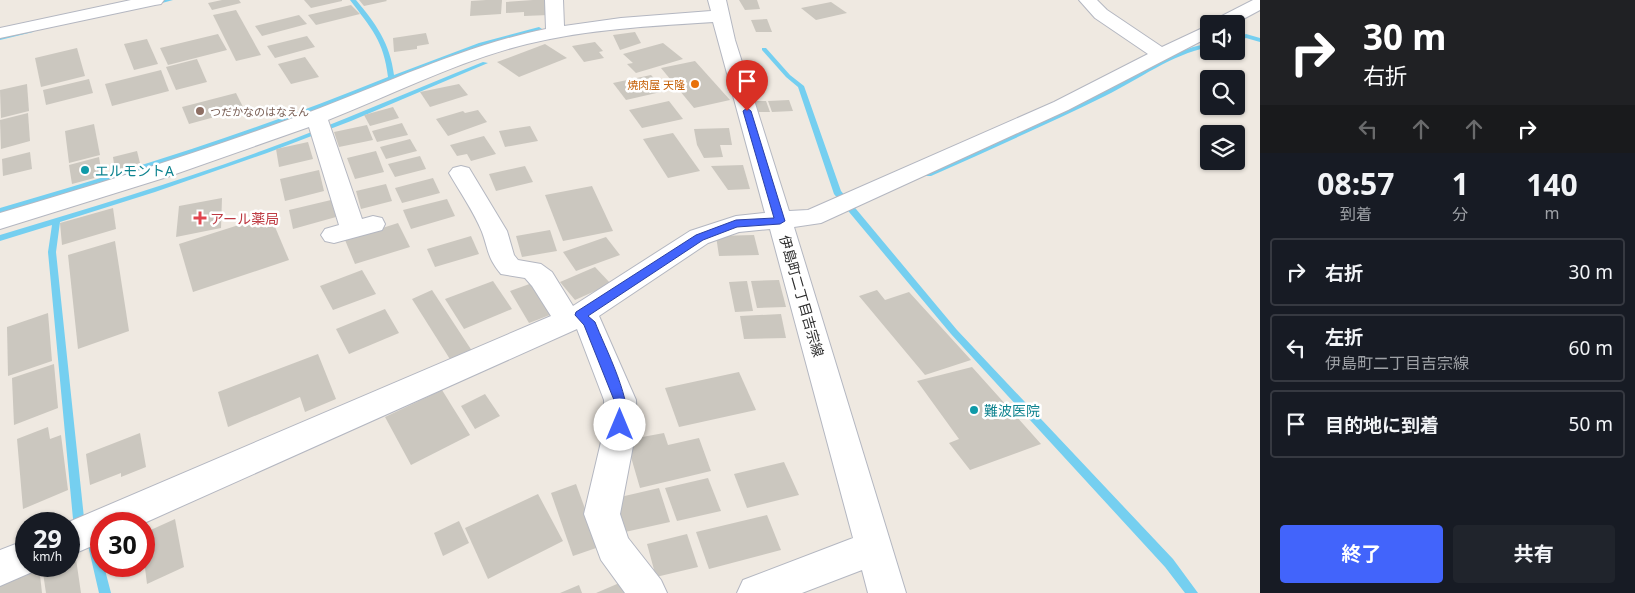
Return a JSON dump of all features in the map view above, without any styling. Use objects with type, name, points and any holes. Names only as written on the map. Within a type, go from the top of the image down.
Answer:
[{"type":"street","points":[[0,33],[155,0]]},
{"type":"street","points":[[554,0],[555,33]]},
{"type":"street","points":[[1088,0],[1101,14],[1162,55]]},
{"type":"street","points":[[1236,15],[1260,2]]},
{"type":"street","points":[[0,221],[208,156],[318,126],[468,56],[523,39],[555,33],[645,22],[718,8]]},
{"type":"street","name":"伊島町二丁目吉宗線","points":[[718,8],[887,593]]},
{"type":"street","points":[[131,512],[581,319],[700,237],[736,224],[812,217],[1061,106],[1200,35]]},
{"type":"street","points":[[318,126],[353,229]]},
{"type":"street","points":[[462,172],[494,231],[502,258],[510,268],[532,270],[581,319],[620,400],[620,425],[602,514],[614,548],[648,593]]},
{"type":"street","points":[[756,593],[859,553],[875,551]]},
{"type":"street","points":[[0,568],[15,562]]},
{"type":"building","points":[[222,0],[239,0],[241,3],[212,10],[208,3]]},
{"type":"building","points":[[304,0],[342,0],[342,1],[311,8]]},
{"type":"building","points":[[359,0],[386,0],[387,1],[364,6]]},
{"type":"building","points":[[502,0],[501,14],[470,16],[471,1]]},
{"type":"building","points":[[548,0],[549,15],[524,16],[524,12],[506,13],[506,2]]},
{"type":"building","points":[[739,0],[757,0],[760,9],[745,10]]},
{"type":"building","points":[[831,2],[847,13],[816,20],[801,8]]},
{"type":"building","points":[[351,5],[360,14],[316,25],[308,15]]},
{"type":"building","points":[[236,10],[261,55],[236,61],[213,15]]},
{"type":"building","points":[[299,15],[307,24],[262,36],[255,26]]},
{"type":"building","points":[[767,19],[772,32],[756,32],[751,20]]},
{"type":"building","points":[[635,32],[641,43],[620,50],[613,35]]},
{"type":"building","points":[[426,33],[429,44],[417,46],[417,49],[394,52],[393,38]]},
{"type":"building","points":[[218,34],[227,50],[168,65],[160,48]]},
{"type":"building","points":[[307,36],[315,47],[275,58],[267,46]]},
{"type":"building","points":[[147,39],[158,64],[134,70],[124,44]]},
{"type":"building","points":[[595,42],[603,51],[599,52],[604,58],[584,62],[572,46]]},
{"type":"building","points":[[663,43],[683,59],[636,73],[627,64],[633,63],[623,54]]},
{"type":"building","points":[[545,44],[567,58],[519,77],[497,62]]},
{"type":"building","points":[[77,48],[85,76],[41,87],[35,58]]},
{"type":"building","points":[[305,57],[319,77],[291,84],[278,64]]},
{"type":"building","points":[[197,59],[207,82],[176,90],[166,67]]},
{"type":"building","points":[[695,61],[730,100],[694,108],[661,68]]},
{"type":"building","points":[[161,70],[169,91],[112,106],[105,84]]},
{"type":"building","points":[[651,75],[665,91],[626,100],[613,83]]},
{"type":"building","points":[[89,79],[93,93],[46,105],[43,90]]},
{"type":"building","points":[[27,84],[29,111],[1,118],[0,90]]},
{"type":"building","points":[[459,84],[468,95],[430,107],[420,92]]},
{"type":"building","points":[[236,93],[244,109],[189,124],[182,107]]},
{"type":"building","points":[[789,100],[793,111],[772,112],[768,101]]},
{"type":"building","points":[[669,101],[683,119],[642,128],[629,110]]},
{"type":"building","points":[[753,101],[766,101],[770,112],[756,112]]},
{"type":"building","points":[[393,107],[399,118],[370,126],[364,115]]},
{"type":"building","points":[[478,110],[487,122],[448,136],[436,119],[463,111],[465,113]]},
{"type":"building","points":[[28,113],[30,141],[1,149],[0,120]]},
{"type":"building","points":[[402,123],[408,135],[377,142],[372,131]]},
{"type":"building","points":[[94,124],[100,155],[69,163],[65,131]]},
{"type":"building","points":[[367,125],[373,140],[339,147],[334,132]]},
{"type":"building","points":[[530,126],[538,141],[505,147],[499,131]]},
{"type":"building","points":[[729,128],[732,145],[720,145],[723,157],[704,158],[697,145],[694,129]]},
{"type":"building","points":[[673,133],[700,171],[668,178],[643,139]]},
{"type":"building","points":[[484,136],[496,154],[471,161],[467,154],[457,156],[450,145]]},
{"type":"building","points":[[410,139],[417,151],[386,159],[380,147]]},
{"type":"building","points":[[308,142],[313,159],[279,167],[276,149]]},
{"type":"building","points":[[137,151],[140,163],[115,170],[113,157]]},
{"type":"building","points":[[376,151],[384,172],[355,179],[347,158]]},
{"type":"building","points":[[30,152],[32,169],[3,176],[2,159]]},
{"type":"building","points":[[420,156],[426,169],[395,177],[388,164]]},
{"type":"building","name":"エルモントA","points":[[99,157],[102,176],[72,184],[69,165]]},
{"type":"building","points":[[743,165],[750,189],[728,190],[711,166]]},
{"type":"building","points":[[525,166],[533,182],[496,191],[489,174]]},
{"type":"building","points":[[319,170],[324,191],[285,201],[280,179]]},
{"type":"building","points":[[433,178],[440,193],[402,203],[395,188]]},
{"type":"building","points":[[386,184],[392,201],[361,209],[356,191]]},
{"type":"building","points":[[592,186],[613,231],[563,241],[545,195]]},
{"type":"building","points":[[222,198],[221,228],[176,237],[179,206]]},
{"type":"building","points":[[447,199],[455,216],[411,229],[403,210]]},
{"type":"building","points":[[331,200],[336,217],[293,229],[289,210]]},
{"type":"building","points":[[113,208],[116,229],[62,245],[60,223]]},
{"type":"building","points":[[270,215],[289,260],[193,292],[179,244]]},
{"type":"building","points":[[398,223],[410,247],[355,264],[345,240]]},
{"type":"building","points":[[550,230],[557,251],[522,257],[516,236]]},
{"type":"building","points":[[754,235],[759,255],[719,256],[716,236]]},
{"type":"building","points":[[471,236],[479,254],[435,267],[427,249]]},
{"type":"building","points":[[606,237],[620,255],[576,271],[563,252]]},
{"type":"building","points":[[115,241],[129,331],[78,349],[68,255]]},
{"type":"building","points":[[595,267],[611,284],[575,300],[560,282]]},
{"type":"building","points":[[362,270],[376,294],[333,310],[320,286]]},
{"type":"building","points":[[779,280],[786,307],[757,308],[751,281]]},
{"type":"building","points":[[493,281],[512,309],[464,329],[445,299]]},
{"type":"building","points":[[747,281],[753,311],[735,312],[729,282]]},
{"type":"building","points":[[535,282],[555,313],[529,323],[510,291]]},
{"type":"building","points":[[432,290],[474,354],[453,364],[412,299]]},
{"type":"building","points":[[877,290],[885,300],[909,292],[971,360],[925,375],[859,296]]},
{"type":"building","points":[[385,309],[399,333],[349,354],[336,329]]},
{"type":"building","points":[[48,313],[52,361],[8,376],[7,327]]},
{"type":"building","points":[[781,314],[786,338],[744,339],[740,316]]},
{"type":"building","points":[[318,354],[336,399],[305,412],[300,397],[228,427],[218,392]]},
{"type":"building","points":[[54,364],[58,408],[14,425],[12,378]]},
{"type":"building","name":"難波医院","points":[[972,367],[1041,444],[970,470],[949,443],[959,439],[917,381]]},
{"type":"building","points":[[739,372],[756,410],[679,427],[665,388]]},
{"type":"building","points":[[442,390],[470,435],[411,465],[385,417]]},
{"type":"building","points":[[485,394],[500,416],[475,429],[461,406]]},
{"type":"building","points":[[48,427],[50,439],[61,435],[68,490],[23,509],[17,439]]},
{"type":"building","points":[[140,433],[146,467],[121,477],[121,473],[90,485],[86,454]]},
{"type":"building","points":[[664,433],[668,445],[699,438],[711,471],[640,488],[626,440]]},
{"type":"building","points":[[784,462],[799,495],[747,508],[734,474]]},
{"type":"building","points":[[708,478],[721,511],[677,521],[665,488]]},
{"type":"building","points":[[576,484],[599,547],[573,556],[551,493]]},
{"type":"building","points":[[659,488],[670,522],[625,532],[616,498]]},
{"type":"building","points":[[538,494],[563,541],[488,579],[465,528]]},
{"type":"building","points":[[767,515],[781,550],[709,569],[696,532]]},
{"type":"building","points":[[175,519],[184,567],[147,584],[146,577],[155,577],[155,528]]},
{"type":"building","points":[[459,521],[469,543],[443,556],[434,533]]},
{"type":"building","points":[[687,534],[698,567],[656,577],[647,544]]},
{"type":"building","points":[[15,577],[40,577],[42,593],[0,593],[0,584]]},
{"type":"building","points":[[44,577],[79,577],[81,593],[46,593]]},
{"type":"building","points":[[624,581],[629,593],[596,593]]},
{"type":"building","points":[[579,585],[582,593],[560,593]]},
{"type":"waterway","points":[[151,4],[170,0]]},
{"type":"waterway","points":[[353,0],[380,36],[390,66],[391,78]]},
{"type":"waterway","points":[[391,78],[481,44],[539,29]]},
{"type":"waterway","points":[[1,38],[31,31]]},
{"type":"waterway","points":[[1245,36],[1260,40]]},
{"type":"waterway","points":[[928,174],[1084,104],[1156,64],[1182,52],[1200,47]]},
{"type":"waterway","points":[[764,49],[788,76],[801,86],[837,192],[954,332],[1169,563],[1192,593]]},
{"type":"waterway","points":[[56,221],[152,191],[265,152],[485,63]]},
{"type":"waterway","points":[[0,211],[236,137],[314,109],[391,78]]},
{"type":"waterway","points":[[0,238],[56,221]]},
{"type":"waterway","points":[[56,221],[52,252],[79,519],[92,539],[105,593]]},
{"type":"place","name":"焼肉屋 天隆","points":[[695,84]]},
{"type":"place","name":"つだかなのはなえん","points":[[200,111]]},
{"type":"place","name":"エルモントA","points":[[85,170]]},
{"type":"place","name":"アール薬局","points":[[200,218]]},
{"type":"place","name":"難波医院","points":[[974,410]]},
{"type":"route","points":[[620,425],[620,400],[589,322],[580,315],[700,237],[736,224],[780,221],[747,111]]}]
